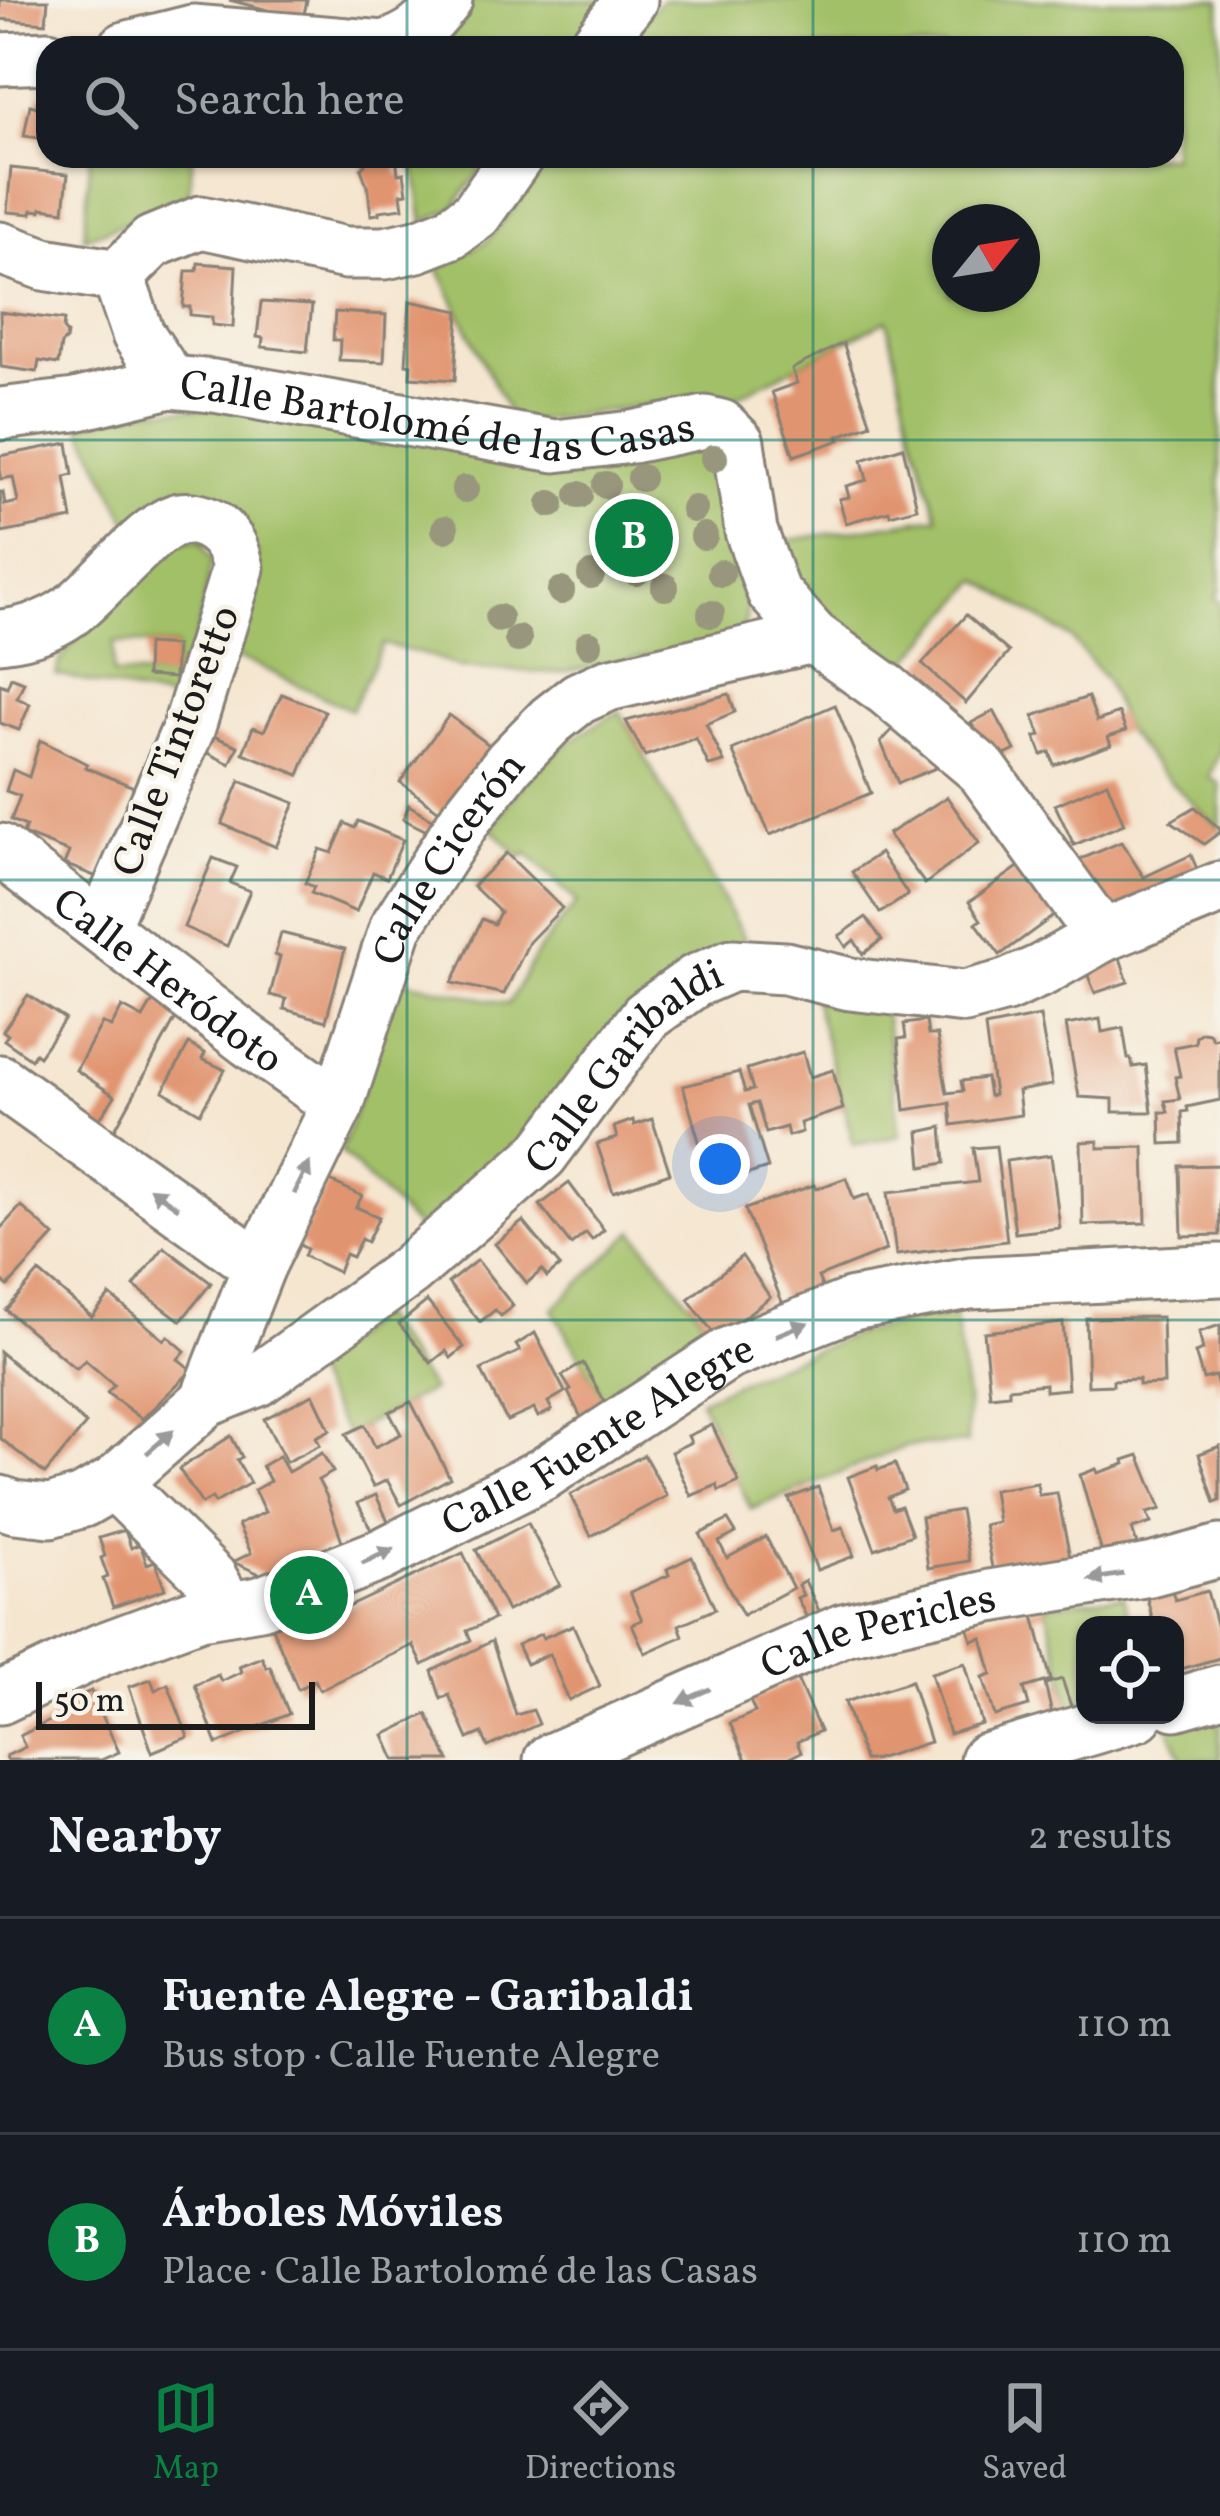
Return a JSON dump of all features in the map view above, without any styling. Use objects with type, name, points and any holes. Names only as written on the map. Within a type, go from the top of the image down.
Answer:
[{"type":"street","points":[[141,0],[193,31]]},
{"type":"street","points":[[413,36],[446,0]]},
{"type":"street","points":[[603,36],[631,0]]},
{"type":"street","points":[[173,36],[193,31],[253,36]]},
{"type":"street","points":[[0,59],[36,58]]},
{"type":"street","points":[[118,276],[152,242],[201,222],[346,253],[385,253],[417,246],[450,233],[476,214],[509,168]]},
{"type":"street","points":[[0,248],[44,264],[118,276]]},
{"type":"street","points":[[118,276],[138,334],[170,382]]},
{"type":"street","name":"Calle Bartolomé de las Casas","points":[[0,414],[75,405],[170,382],[555,446],[705,422],[721,426],[738,443],[751,531],[772,592],[814,637],[887,690],[982,770],[1102,936]]},
{"type":"street","name":"Calle Tintoretto","points":[[0,636],[28,633],[76,608],[153,534],[178,519],[204,520],[233,546],[238,568],[189,727],[103,926]]},
{"type":"street","name":"Calle Cicerón","points":[[206,1401],[259,1266],[338,1104],[396,927],[465,819],[510,762],[579,698],[608,685],[814,637]]},
{"type":"street","name":"Calle Heródoto","points":[[0,850],[338,1104]]},
{"type":"street","name":"Calle Garibaldi","points":[[0,1502],[50,1511],[83,1502],[114,1483],[206,1401],[258,1380],[426,1256],[542,1156],[646,1016],[695,980],[732,965],[785,968],[850,984],[965,997],[1006,986],[1102,936],[1220,888]]},
{"type":"street","points":[[0,1082],[259,1266]]},
{"type":"street","name":"Calle Fuente Alegre","points":[[0,1698],[100,1650],[200,1612],[260,1603],[381,1555],[544,1474],[727,1354],[853,1304],[970,1283],[1220,1270]]},
{"type":"street","points":[[114,1483],[211,1578],[228,1608]]},
{"type":"street","name":"Calle Pericles","points":[[550,1760],[843,1630],[990,1596],[1150,1570],[1220,1551]]},
{"type":"street","points":[[1184,1701],[1220,1691]]},
{"type":"street","points":[[986,1760],[1108,1724]]},
{"type":"green space","points":[[474,0],[607,0],[581,36],[448,36]]},
{"type":"green space","points":[[662,0],[1220,0],[1220,590],[1215,598],[1220,601],[1220,751],[1209,777],[1220,784],[1220,829],[1159,771],[1126,731],[1105,679],[1071,638],[979,580],[896,675],[808,598],[789,573],[777,542],[938,517],[910,424],[887,320],[727,402],[690,399],[533,421],[509,415],[438,268],[487,241],[540,168],[1184,168],[1184,36],[629,36]]},
{"type":"green space","points":[[89,168],[192,168],[188,200],[84,238]]},
{"type":"green space","points":[[415,168],[482,168],[452,209],[423,222]]},
{"type":"green space","points":[[150,409],[259,410],[701,447],[721,460],[731,555],[747,606],[742,633],[723,642],[559,673],[459,668],[383,644],[351,710],[231,657],[257,553],[131,529],[80,424]]},
{"type":"green space","points":[[201,541],[212,561],[179,702],[56,675],[60,661],[107,600],[173,542]],"holes":[[[114,642],[176,646],[174,677],[113,674]]]},
{"type":"green space","points":[[620,711],[749,947],[419,1230],[341,1152],[398,979],[508,1004],[538,951],[577,902],[527,853],[521,858],[492,829],[518,790],[547,760]]},
{"type":"green space","points":[[814,999],[885,1012],[900,1136],[854,1145]]},
{"type":"green space","points":[[634,1231],[717,1338],[606,1404],[553,1309]]},
{"type":"green space","points":[[378,1315],[432,1390],[346,1434],[310,1370]]},
{"type":"green space","points":[[955,1317],[967,1400],[967,1443],[907,1446],[751,1509],[700,1400],[856,1334],[915,1320]]},
{"type":"green space","points":[[1123,1596],[1129,1616],[1076,1616],[1073,1712],[1045,1605]]},
{"type":"green space","points":[[1220,1708],[1220,1760],[1183,1760],[1167,1725],[1184,1724],[1184,1720]]},
{"type":"building","points":[[0,0],[48,0],[46,23],[0,19]]},
{"type":"building","points":[[229,0],[307,0],[303,19]]},
{"type":"building","points":[[30,105],[36,107],[36,138],[24,136]]},
{"type":"building","points":[[11,168],[68,174],[64,211],[7,212]]},
{"type":"building","points":[[397,168],[398,174],[404,173],[403,208],[371,215],[361,169]]},
{"type":"building","points":[[198,263],[236,266],[233,327],[212,325],[212,317],[190,315],[190,307],[183,307],[186,271],[197,271]]},
{"type":"building","points":[[410,301],[459,311],[455,380],[410,377],[411,365],[406,364]]},
{"type":"building","points":[[261,302],[312,305],[307,352],[262,347],[263,338],[257,337]]},
{"type":"building","points":[[0,312],[64,320],[67,334],[58,364],[39,361],[37,372],[1,367]]},
{"type":"building","points":[[335,312],[386,315],[384,362],[339,360],[340,340],[333,340]]},
{"type":"building","points":[[843,343],[871,424],[794,456],[772,392],[797,383],[792,369]]},
{"type":"building","points":[[68,443],[73,475],[65,477],[72,519],[2,533],[0,492],[5,505],[18,502],[13,477],[0,479],[0,456]]},
{"type":"building","points":[[903,447],[917,508],[846,523],[839,499],[849,497],[846,486],[867,480],[862,460]]},
{"type":"building","points":[[966,615],[1009,652],[966,703],[922,664]]},
{"type":"building","points":[[147,644],[176,646],[174,678],[146,676]]},
{"type":"building","points":[[11,677],[24,682],[17,698],[30,704],[19,730],[0,723],[0,684],[7,687]]},
{"type":"building","points":[[282,694],[325,711],[299,775],[243,753],[253,727],[264,731]]},
{"type":"building","points":[[729,694],[735,712],[706,724],[724,762],[709,766],[696,738],[645,756],[626,721]]},
{"type":"building","points":[[1088,697],[1097,721],[1119,713],[1126,731],[1108,737],[1111,745],[1054,765],[1050,752],[1042,755],[1033,716]]},
{"type":"building","points":[[835,705],[871,793],[770,835],[732,750]]},
{"type":"building","points":[[994,711],[1015,750],[993,761],[971,723]]},
{"type":"building","points":[[449,715],[492,747],[443,814],[400,782]]},
{"type":"building","points":[[894,728],[941,766],[898,783],[881,742]]},
{"type":"building","points":[[206,733],[238,746],[230,764],[202,750]]},
{"type":"building","points":[[40,740],[87,764],[85,767],[134,787],[97,877],[64,864],[69,852],[23,834],[26,826],[11,820],[20,796],[6,791],[13,770],[29,777]]},
{"type":"building","points":[[240,781],[295,803],[276,847],[222,824]]},
{"type":"building","points":[[1107,782],[1124,824],[1074,845],[1055,805]]},
{"type":"building","points":[[947,797],[979,843],[925,884],[888,834]]},
{"type":"building","points":[[409,805],[444,827],[439,837],[403,819]]},
{"type":"building","points":[[1195,807],[1220,829],[1204,844],[1171,821]]},
{"type":"building","points":[[358,821],[403,840],[387,878],[373,872],[356,912],[311,893],[314,887],[305,883],[320,849],[332,853],[345,823],[355,828]]},
{"type":"building","points":[[1121,842],[1144,877],[1191,855],[1200,876],[1109,915],[1072,863]]},
{"type":"building","points":[[506,853],[562,908],[529,942],[504,994],[452,983],[482,919],[494,924],[500,912],[473,886]]},
{"type":"building","points":[[880,853],[908,895],[880,913],[852,872]]},
{"type":"building","points":[[213,858],[237,867],[230,883],[250,891],[227,946],[184,927]]},
{"type":"building","points":[[1024,863],[1059,912],[1000,955],[976,923],[981,920],[969,902]]},
{"type":"building","points":[[866,917],[882,940],[863,954],[854,940],[846,947],[839,936]]},
{"type":"building","points":[[281,933],[345,949],[326,1021],[284,1009],[286,999],[270,995]]},
{"type":"building","points":[[1118,952],[1128,982],[1095,993],[1086,971]]},
{"type":"building","points":[[28,995],[65,1019],[39,1056],[35,1053],[31,1059],[4,1040],[8,1035],[3,1031]]},
{"type":"building","points":[[156,996],[178,1014],[109,1140],[93,1129],[115,1096],[76,1070],[102,1023],[111,1027],[122,1007],[143,1018]]},
{"type":"building","points":[[1040,1016],[1052,1085],[1018,1091],[1021,1115],[952,1125],[950,1103],[905,1110],[898,1039],[906,1038],[904,1024],[926,1021],[928,1035],[937,1035],[947,1093],[963,1091],[961,1081],[986,1078],[989,1096],[994,1095],[985,1027]]},
{"type":"building","points":[[1100,1019],[1102,1032],[1123,1028],[1133,1067],[1146,1065],[1152,1112],[1113,1112],[1113,1099],[1079,1097],[1066,1025]]},
{"type":"building","points":[[1202,1032],[1213,1039],[1220,1037],[1220,1100],[1187,1107],[1182,1112],[1183,1143],[1161,1144],[1160,1112],[1168,1112],[1165,1101],[1180,1099],[1174,1047],[1195,1043]]},
{"type":"building","points":[[189,1044],[205,1053],[202,1059],[225,1070],[200,1113],[163,1091]]},
{"type":"building","points":[[803,1052],[810,1077],[833,1070],[843,1109],[800,1123],[802,1132],[788,1136],[786,1127],[766,1133],[757,1103],[749,1105],[768,1168],[742,1176],[731,1139],[701,1148],[683,1086],[739,1072],[745,1092],[753,1090],[747,1069]]},
{"type":"building","points":[[652,1119],[670,1173],[613,1192],[597,1144],[617,1138],[614,1127]]},
{"type":"building","points":[[942,1127],[945,1163],[922,1167],[919,1132]]},
{"type":"building","points":[[1098,1141],[1098,1148],[1144,1147],[1146,1223],[1083,1225],[1081,1142]]},
{"type":"building","points":[[996,1146],[1007,1241],[896,1255],[888,1192],[978,1182],[973,1148]]},
{"type":"building","points":[[1051,1155],[1060,1228],[1015,1233],[1006,1161]]},
{"type":"building","points":[[1220,1165],[1220,1235],[1182,1236],[1180,1166]]},
{"type":"building","points":[[846,1178],[854,1199],[869,1194],[886,1250],[818,1277],[826,1296],[786,1312],[745,1209]]},
{"type":"building","points":[[328,1180],[362,1196],[356,1207],[379,1217],[367,1242],[361,1239],[352,1257],[345,1254],[338,1272],[304,1256],[307,1249],[298,1244]]},
{"type":"building","points":[[569,1183],[604,1230],[592,1240],[586,1233],[571,1245],[540,1205]]},
{"type":"building","points":[[21,1206],[54,1236],[8,1286],[0,1279],[0,1229]]},
{"type":"building","points":[[523,1221],[560,1266],[547,1277],[542,1270],[527,1283],[495,1244]]},
{"type":"building","points":[[164,1247],[211,1283],[181,1321],[134,1286]]},
{"type":"building","points":[[742,1256],[770,1297],[717,1338],[688,1299]]},
{"type":"building","points":[[477,1260],[513,1306],[501,1316],[495,1310],[480,1322],[448,1283]]},
{"type":"building","points":[[39,1272],[92,1317],[110,1295],[164,1340],[168,1336],[185,1351],[178,1359],[192,1370],[142,1419],[107,1393],[114,1385],[85,1360],[76,1369],[6,1310]]},
{"type":"building","points":[[427,1301],[464,1347],[451,1358],[446,1351],[431,1363],[399,1324]]},
{"type":"building","points":[[1162,1317],[1164,1384],[1139,1385],[1139,1379],[1088,1386],[1086,1318]]},
{"type":"building","points":[[1063,1323],[1068,1389],[1045,1391],[1045,1384],[1009,1388],[1009,1394],[990,1396],[984,1332]]},
{"type":"building","points":[[1220,1325],[1219,1391],[1215,1376],[1203,1379],[1195,1353],[1203,1350],[1199,1332]]},
{"type":"building","points":[[535,1333],[565,1392],[548,1402],[552,1410],[538,1417],[534,1409],[507,1421],[481,1370],[520,1351],[516,1345]]},
{"type":"building","points":[[0,1352],[86,1424],[45,1474],[0,1438]]},
{"type":"building","points":[[583,1363],[606,1404],[582,1419],[562,1376]]},
{"type":"building","points":[[313,1394],[330,1430],[316,1437],[320,1445],[286,1462],[264,1419]]},
{"type":"building","points":[[411,1402],[450,1478],[401,1505],[387,1480],[373,1487],[346,1434],[365,1425],[375,1447],[401,1434],[389,1412]]},
{"type":"building","points":[[712,1425],[739,1482],[691,1496],[671,1452],[691,1442],[688,1436]]},
{"type":"building","points":[[231,1436],[250,1483],[215,1503],[212,1498],[202,1504],[179,1469]]},
{"type":"building","points":[[1220,1446],[1220,1501],[1215,1503],[1199,1454]]},
{"type":"building","points":[[322,1453],[333,1472],[318,1480],[342,1541],[267,1577],[233,1562],[251,1553],[238,1525],[265,1512],[254,1490],[270,1481],[262,1466],[279,1456],[288,1472]]},
{"type":"building","points":[[644,1455],[667,1496],[591,1536],[570,1495]]},
{"type":"building","points":[[1139,1455],[1161,1509],[1147,1513],[1151,1523],[1132,1529],[1139,1551],[1103,1557],[1080,1475],[1125,1464],[1124,1460]]},
{"type":"building","points":[[895,1464],[905,1490],[888,1497],[893,1509],[901,1506],[912,1535],[875,1549],[848,1477]]},
{"type":"building","points":[[1037,1483],[1039,1495],[1057,1493],[1071,1562],[993,1573],[984,1525],[998,1522],[993,1490]]},
{"type":"building","points":[[818,1487],[834,1530],[843,1527],[854,1556],[817,1570],[789,1498]]},
{"type":"building","points":[[376,1495],[388,1521],[371,1530],[358,1503]]},
{"type":"building","points":[[960,1510],[969,1561],[928,1568],[921,1517]]},
{"type":"building","points":[[728,1520],[736,1533],[719,1542],[727,1558],[766,1537],[793,1588],[743,1615],[700,1534]]},
{"type":"building","points":[[528,1523],[560,1585],[507,1611],[476,1550]]},
{"type":"building","points":[[125,1530],[131,1548],[140,1544],[147,1564],[155,1561],[165,1589],[113,1607],[103,1579],[108,1577],[99,1538]]},
{"type":"building","points":[[463,1553],[494,1619],[467,1631],[471,1640],[423,1665],[413,1645],[320,1690],[315,1680],[298,1689],[268,1618],[288,1612],[298,1631],[317,1622],[320,1627],[340,1618],[338,1612]]},
{"type":"building","points":[[692,1557],[715,1609],[679,1625],[683,1636],[645,1653],[632,1624],[642,1620],[630,1592],[669,1575],[667,1569]]},
{"type":"building","points":[[805,1581],[821,1615],[809,1622],[797,1598],[803,1595],[798,1585]]},
{"type":"building","points":[[1172,1591],[1175,1600],[1207,1591],[1220,1639],[1220,1658],[1184,1668],[1184,1616],[1152,1616],[1147,1598]]},
{"type":"building","points":[[1045,1605],[1047,1613],[1034,1616],[1051,1680],[1024,1688],[1029,1706],[995,1716],[983,1677],[992,1674],[982,1638],[972,1641],[966,1620]]},
{"type":"building","points":[[573,1625],[600,1686],[569,1700],[549,1654],[526,1664],[517,1645]]},
{"type":"building","points":[[492,1641],[516,1715],[533,1710],[539,1724],[488,1747],[482,1733],[468,1739],[449,1695],[441,1699],[432,1671]]},
{"type":"building","points":[[262,1657],[289,1714],[217,1744],[195,1685],[218,1675],[221,1681],[241,1672],[239,1666]]},
{"type":"building","points":[[965,1663],[982,1724],[949,1734],[931,1673]]},
{"type":"building","points":[[151,1679],[155,1690],[168,1684],[188,1737],[152,1752],[129,1687]]},
{"type":"building","points":[[797,1679],[820,1731],[797,1742],[801,1752],[785,1760],[746,1760],[730,1723],[755,1712],[750,1701]]},
{"type":"building","points":[[1062,1679],[1073,1712],[1053,1718],[1045,1684]]},
{"type":"building","points":[[911,1681],[930,1742],[864,1760],[845,1702]]},
{"type":"building","points":[[91,1691],[119,1752],[101,1760],[7,1760],[6,1756],[25,1747],[20,1736],[73,1709],[68,1701]]},
{"type":"building","points":[[427,1714],[449,1760],[395,1760],[384,1735]]},
{"type":"place","name":"Árboles Móviles","points":[[634,538]]},
{"type":"place","name":"Fuente Alegre - Garibaldi","points":[[309,1595]]}]
